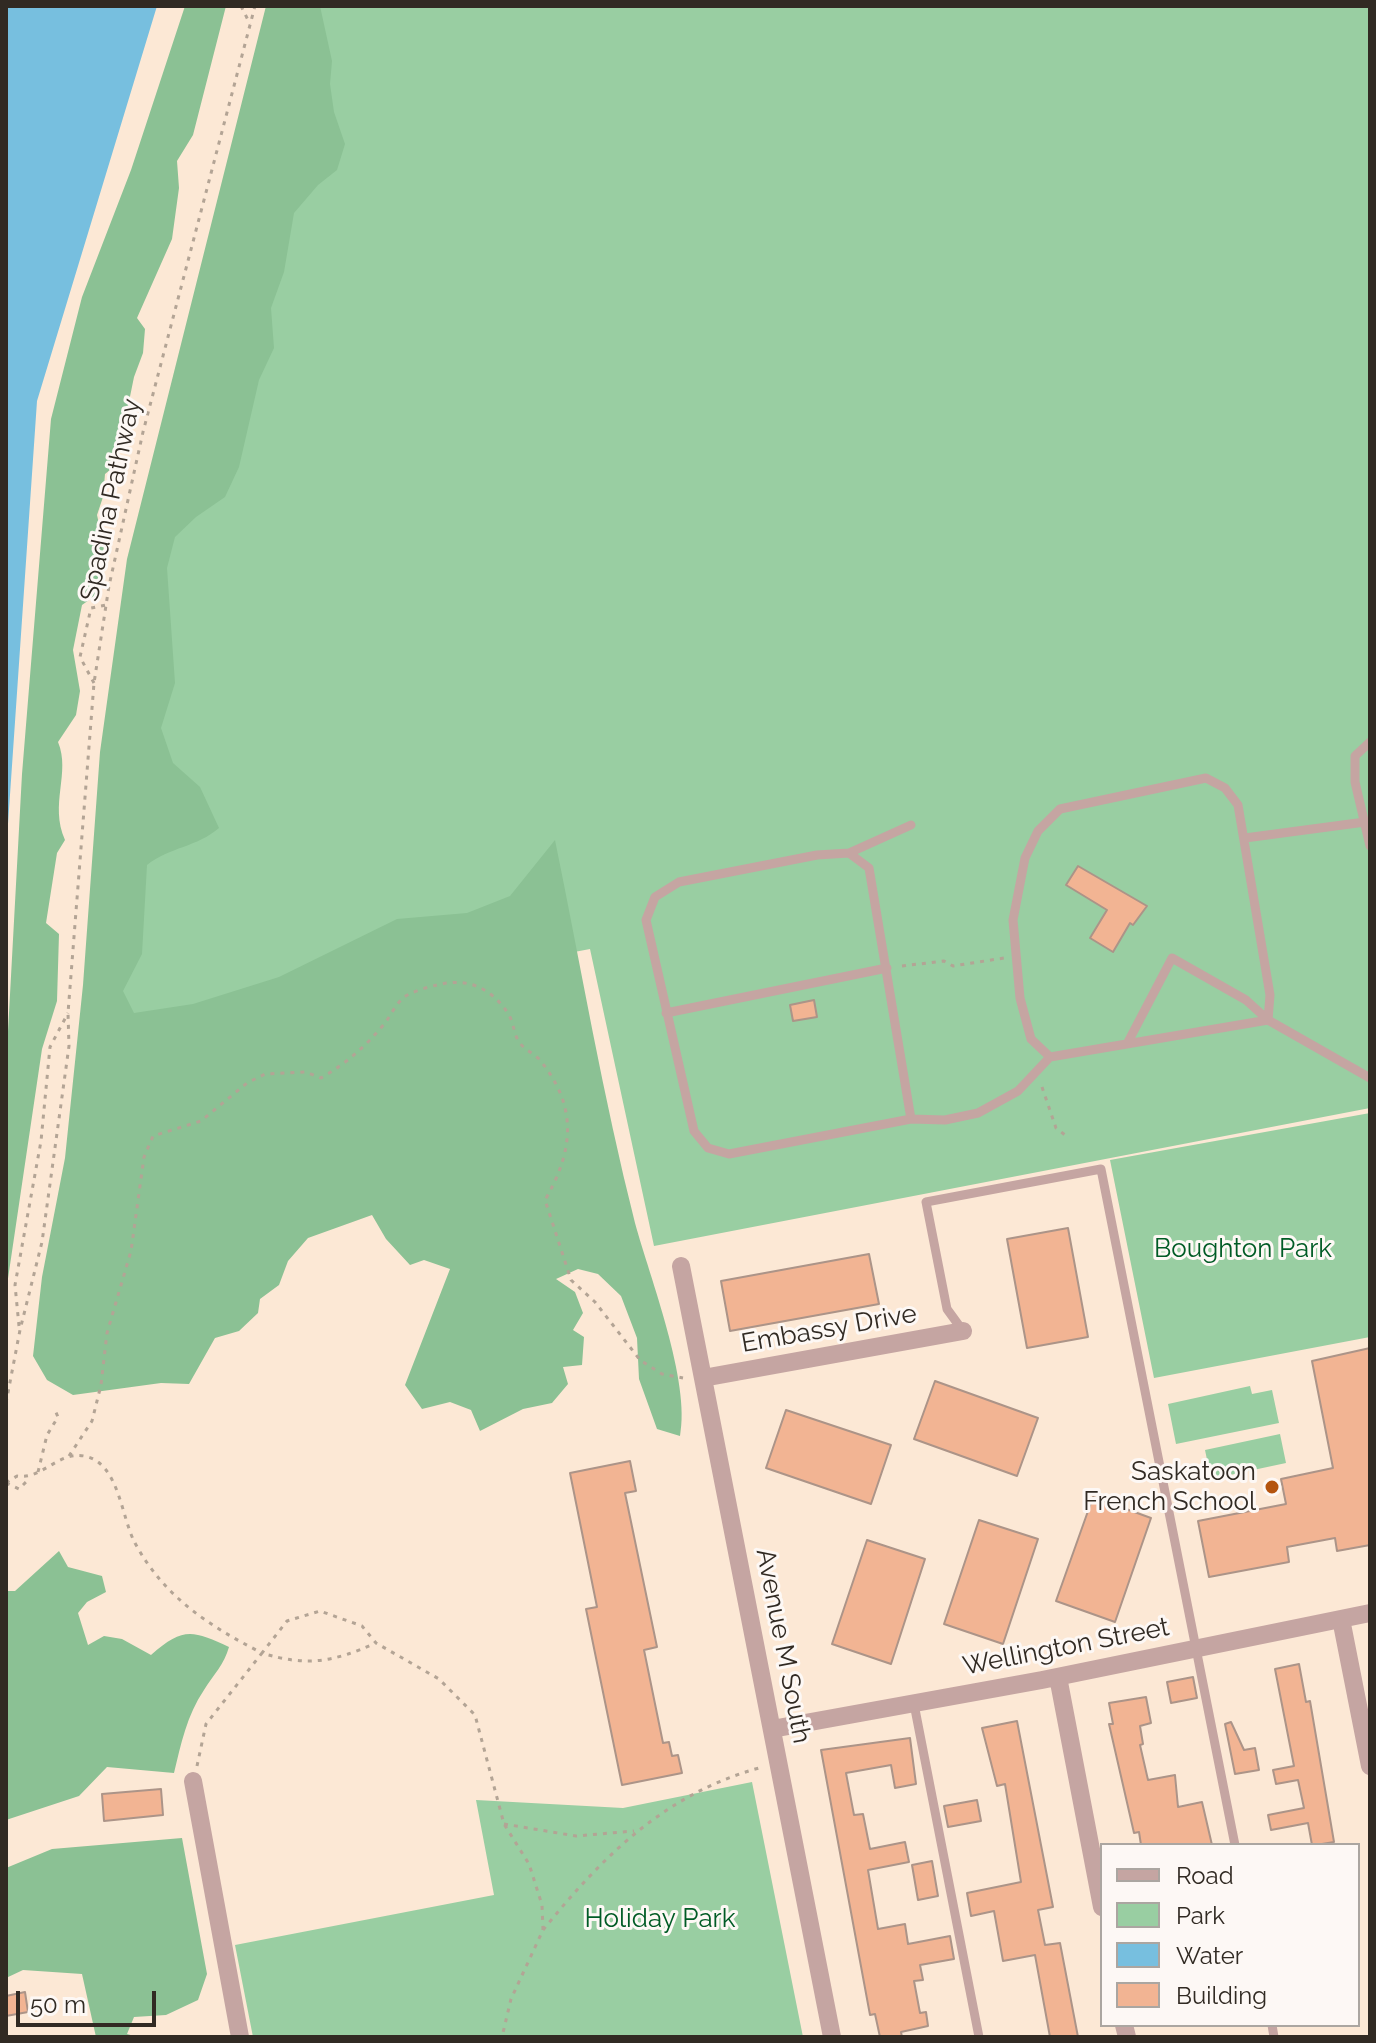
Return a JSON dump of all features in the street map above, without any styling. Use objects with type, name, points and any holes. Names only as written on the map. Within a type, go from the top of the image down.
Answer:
[{"type":"street","name":"Avenue M South","points":[[681,1266],[832,2037]]},
{"type":"street","name":"Embassy Drive","points":[[703,1378],[963,1331]]},
{"type":"street","name":"Wellington Street","points":[[772,1729],[1058,1677],[1370,1613]]},
{"type":"street","points":[[1341,1619],[1370,1766]]},
{"type":"street","points":[[1058,1677],[1100,1897]]},
{"type":"street","points":[[193,1781],[240,2037]]},
{"type":"lane","points":[[1370,742],[1355,756],[1355,782],[1370,846]]},
{"type":"lane","points":[[1050,1057],[1031,1039],[1020,998],[1013,920],[1025,858],[1038,831],[1060,809],[1206,778],[1225,788],[1238,805],[1270,995],[1268,1020]]},
{"type":"lane","points":[[1245,838],[1365,822]]},
{"type":"lane","points":[[911,825],[849,853],[817,855],[679,882],[655,897],[646,920],[694,1131],[708,1148],[729,1154],[911,1119],[945,1120],[978,1113],[1018,1091],[1050,1057],[1268,1020]]},
{"type":"lane","points":[[849,853],[869,868],[911,1119]]},
{"type":"lane","points":[[1128,1042],[1172,958],[1246,1000],[1268,1020],[1370,1078]]},
{"type":"lane","points":[[666,1013],[887,968]]},
{"type":"lane","points":[[963,1331],[947,1309],[926,1202],[1101,1169],[1235,1843]]},
{"type":"lane","points":[[914,1704],[979,2037]]},
{"type":"path","points":[[241,6],[250,24]]},
{"type":"path","name":"Spadina Pathway","points":[[6,1403],[42,1242],[69,1046],[68,1013],[94,683],[106,605],[143,432],[255,6]]},
{"type":"path","points":[[94,683],[80,657],[91,608],[106,605]]},
{"type":"path","points":[[887,968],[944,961],[953,966],[1016,956]]},
{"type":"path","points":[[69,1456],[92,1421],[107,1333],[131,1251],[144,1157],[153,1136],[201,1121],[247,1083],[265,1074],[306,1072],[321,1078],[345,1065],[368,1044],[404,997],[439,984],[473,982],[494,996],[510,1017],[518,1042],[538,1058],[557,1090],[565,1113],[569,1145],[562,1170],[545,1200],[571,1280],[595,1302],[640,1360],[662,1374],[682,1376],[685,1389]]},
{"type":"path","name":"Spadina Pathway","points":[[20,1330],[15,1285],[41,1141],[50,1047],[68,1013]]},
{"type":"path","points":[[1034,1074],[1048,1096],[1056,1128],[1065,1135]]},
{"type":"path","points":[[38,1472],[47,1435],[58,1417],[55,1410]]},
{"type":"path","points":[[6,1483],[19,1489],[38,1472],[69,1456],[85,1456],[99,1462],[112,1479],[134,1541],[150,1568],[182,1605],[210,1626],[262,1653],[296,1664],[348,1656],[376,1643]]},
{"type":"path","points":[[6,1483],[17,1476],[30,1478]]},
{"type":"path","points":[[193,1781],[206,1724],[287,1621],[320,1611],[362,1626],[376,1643],[439,1679],[475,1715],[504,1824],[529,1864],[542,1905],[543,1930]]},
{"type":"path","points":[[502,2037],[511,1999],[543,1930],[580,1884],[634,1831],[718,1779],[779,1762]]},
{"type":"path","points":[[504,1824],[576,1836],[634,1831]]},
{"type":"green space","points":[[185,6],[226,6],[193,135],[177,161],[179,188],[172,239],[137,318],[145,329],[143,353],[134,377],[116,465],[105,474],[103,497],[97,515],[104,546],[96,595],[82,605],[73,650],[80,691],[76,715],[58,742],[62,765],[59,814],[65,840],[57,853],[46,923],[59,934],[57,1001],[42,1049],[6,1292],[6,1068],[22,774],[51,419],[82,297],[131,170]]},
{"type":"green space","points":[[266,6],[320,6],[332,61],[330,84],[334,112],[345,144],[337,170],[318,185],[294,213],[284,272],[271,308],[274,348],[259,380],[239,467],[225,497],[196,517],[175,537],[167,568],[175,683],[161,728],[173,763],[200,787],[219,828],[147,865],[142,954],[123,991],[134,1013],[193,1004],[279,977],[397,919],[467,913],[510,896],[555,840],[623,1176],[675,1359],[682,1414],[680,1436],[657,1429],[639,1379],[637,1338],[621,1296],[598,1274],[578,1269],[556,1279],[575,1292],[583,1313],[573,1330],[584,1337],[582,1365],[563,1367],[568,1384],[552,1403],[523,1409],[480,1431],[471,1410],[450,1402],[422,1409],[405,1385],[450,1269],[424,1260],[410,1265],[386,1239],[372,1215],[308,1238],[288,1261],[279,1285],[260,1299],[258,1313],[239,1331],[215,1338],[189,1384],[161,1383],[73,1395],[47,1380],[33,1356],[42,1277],[65,1158],[83,985],[100,752],[127,559]]},
{"type":"green space","points":[[289,6],[1370,6],[1370,1108],[654,1246],[590,949],[102,1042],[136,659]]},
{"type":"green space","name":"Boughton Park","points":[[1370,1113],[1370,1337],[1154,1378],[1110,1160]]},
{"type":"green space","points":[[1250,1386],[1252,1394],[1272,1390],[1279,1423],[1176,1444],[1168,1404]]},
{"type":"green space","points":[[1280,1434],[1286,1463],[1211,1479],[1205,1450]]},
{"type":"green space","points":[[59,1551],[68,1567],[102,1576],[106,1592],[87,1602],[78,1613],[88,1645],[104,1636],[122,1639],[151,1655],[171,1640],[188,1634],[206,1637],[229,1647],[222,1664],[193,1709],[174,1773],[107,1767],[79,1796],[6,1820],[6,1591],[15,1591]]},
{"type":"green space","name":"Holiday Park","points":[[752,1782],[803,2037],[253,2037],[235,1945],[494,1895],[476,1800],[623,1808]]},
{"type":"green space","points":[[182,1838],[207,1974],[198,2000],[166,2015],[134,2017],[127,2034],[138,2037],[96,2037],[82,1974],[23,1970],[6,1978],[6,1868],[52,1849]]},
{"type":"water","points":[[6,6],[157,6],[37,401],[6,853]]},
{"type":"building","points":[[1078,866],[1147,906],[1133,925],[1130,923],[1113,952],[1090,938],[1107,910],[1066,885]]},
{"type":"building","points":[[814,1000],[817,1017],[793,1021],[790,1005]]},
{"type":"building","points":[[1068,1228],[1088,1337],[1027,1348],[1007,1239]]},
{"type":"building","points":[[869,1254],[879,1304],[730,1331],[721,1281]]},
{"type":"building","points":[[1370,1348],[1370,1545],[1337,1551],[1335,1538],[1287,1547],[1289,1562],[1209,1577],[1198,1521],[1286,1504],[1281,1479],[1333,1468],[1312,1361]]},
{"type":"building","points":[[935,1381],[1038,1418],[1017,1476],[914,1439]]},
{"type":"building","points":[[786,1410],[891,1445],[871,1504],[766,1468]]},
{"type":"building","points":[[630,1461],[636,1491],[625,1493],[657,1647],[644,1650],[663,1743],[669,1742],[672,1756],[678,1755],[682,1773],[622,1785],[586,1609],[597,1607],[570,1473]]},
{"type":"building","points":[[1093,1497],[1151,1518],[1115,1622],[1056,1601]]},
{"type":"building","points":[[979,1520],[1038,1539],[1003,1644],[944,1624]]},
{"type":"building","points":[[867,1540],[925,1559],[891,1664],[832,1644]]},
{"type":"building","points":[[1299,1664],[1306,1702],[1310,1701],[1334,1842],[1312,1843],[1308,1823],[1271,1830],[1268,1815],[1304,1808],[1298,1780],[1276,1784],[1273,1770],[1294,1766],[1275,1669]]},
{"type":"building","points":[[1193,1677],[1197,1698],[1171,1703],[1167,1682]]},
{"type":"building","points":[[1146,1697],[1151,1723],[1140,1726],[1143,1744],[1140,1745],[1148,1780],[1175,1775],[1178,1807],[1202,1802],[1212,1843],[1141,1843],[1139,1832],[1134,1833],[1109,1724],[1113,1724],[1109,1703]]},
{"type":"building","points":[[1017,1721],[1053,1907],[1038,1910],[1045,1945],[1060,1943],[1078,2037],[1050,2037],[1035,1955],[1003,1961],[994,1911],[971,1916],[967,1893],[1021,1882],[1005,1784],[997,1786],[982,1728]]},
{"type":"building","points":[[1231,1722],[1244,1750],[1255,1748],[1259,1770],[1235,1774],[1225,1724]]},
{"type":"building","points":[[910,1738],[916,1784],[895,1788],[891,1765],[846,1773],[854,1815],[863,1814],[870,1849],[905,1842],[909,1862],[868,1870],[878,1929],[905,1924],[908,1944],[950,1936],[954,1959],[920,1965],[923,1980],[914,1981],[920,2013],[926,2012],[928,2026],[901,2032],[902,2037],[880,2037],[875,2014],[870,2015],[821,1750]]},
{"type":"building","points":[[161,1789],[163,1815],[104,1821],[102,1794]]},
{"type":"building","points":[[977,1800],[981,1821],[948,1827],[944,1806]]},
{"type":"building","points":[[932,1861],[938,1896],[918,1900],[912,1865]]},
{"type":"building","points":[[25,1992],[28,2012],[6,2016],[6,1996]]},
{"type":"place","name":"Saskatoon French School","points":[[1272,1487]]}]
